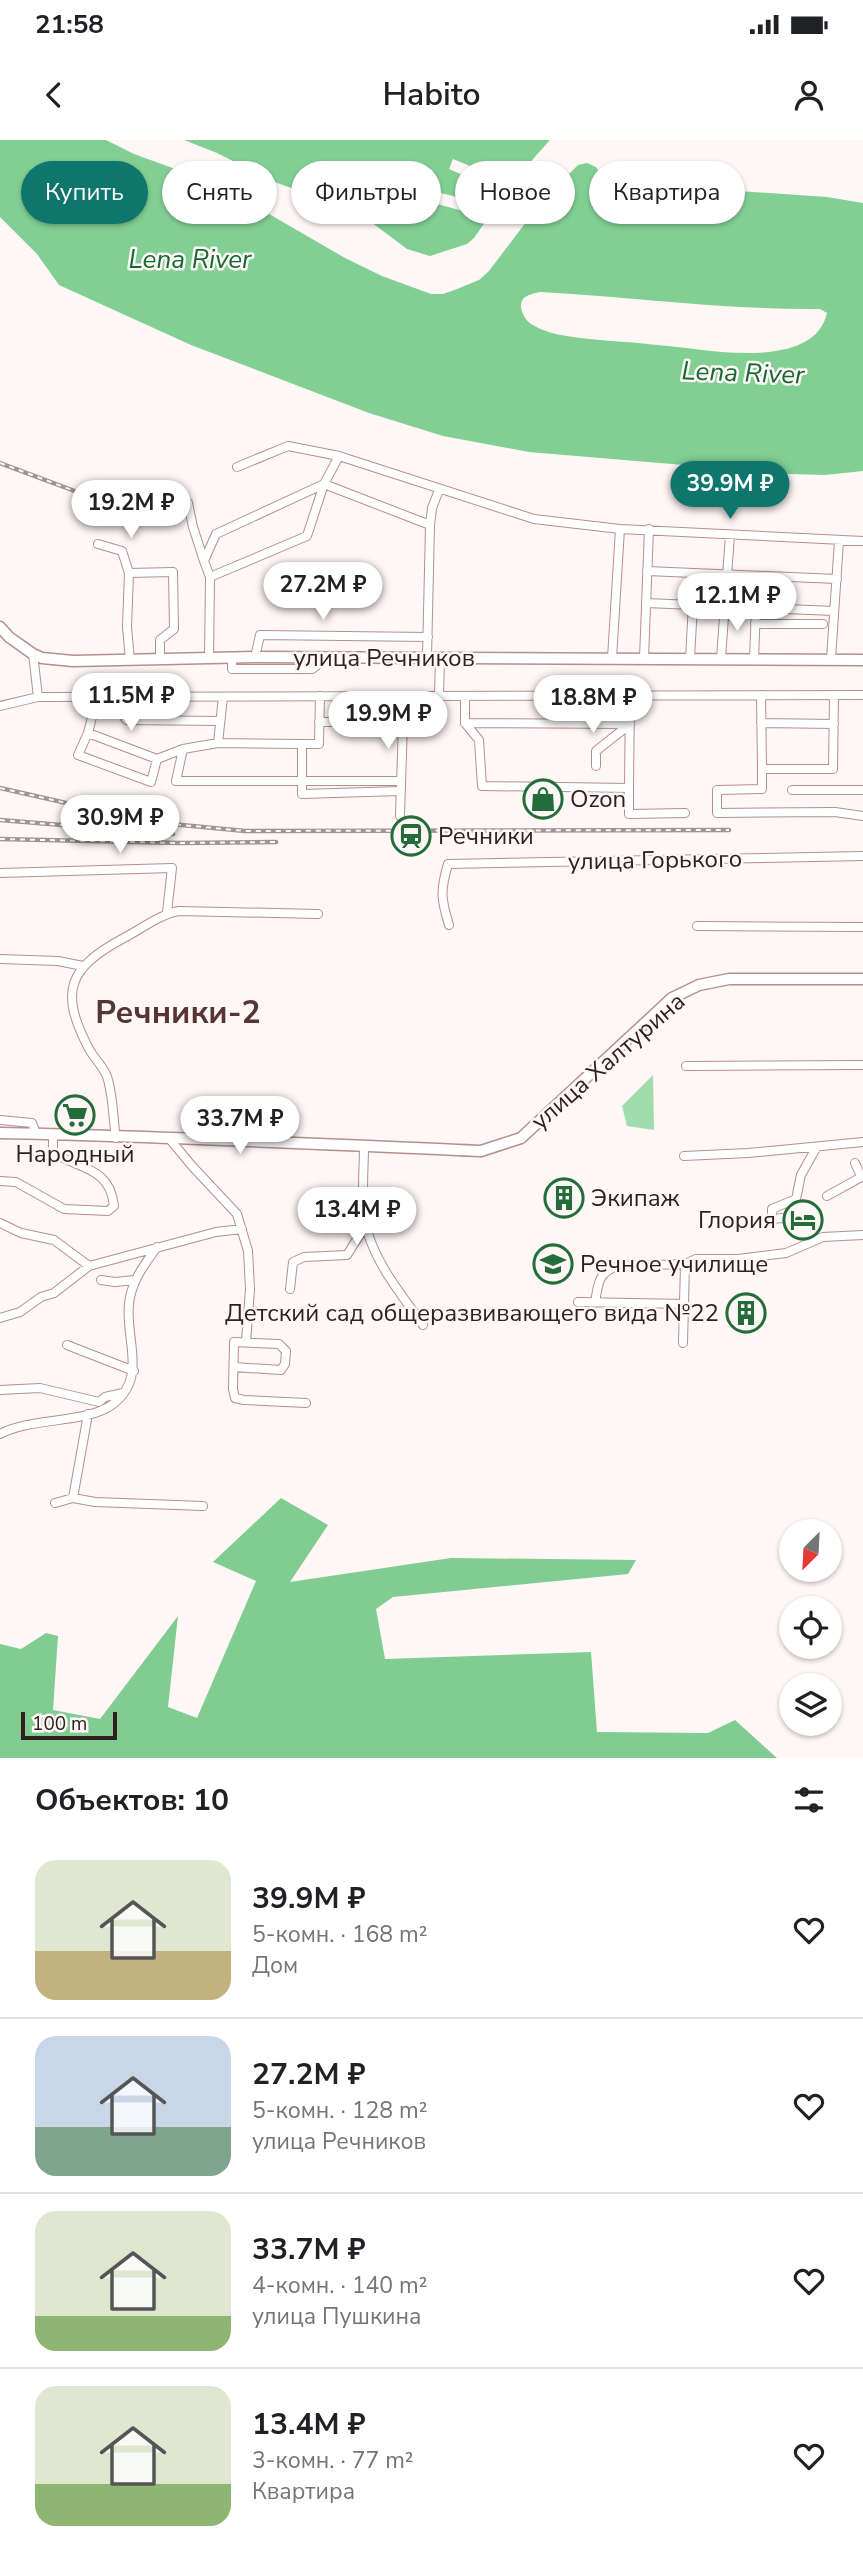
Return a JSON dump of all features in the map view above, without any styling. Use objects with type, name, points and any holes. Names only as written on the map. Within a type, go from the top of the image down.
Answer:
[{"type":"main road","points":[[0,627],[33,654]]},
{"type":"main road","name":"улица Речников","points":[[33,654],[55,660],[255,657],[863,660]]},
{"type":"main road","name":"улица Халтурина","points":[[364,1146],[481,1151],[521,1138],[673,998],[699,985],[729,979],[863,979]]},
{"type":"main road","points":[[0,1133],[364,1146]]},
{"type":"street","points":[[237,467],[288,446],[340,456],[534,519],[620,529],[863,541]]},
{"type":"street","points":[[209,577],[307,536],[324,484],[340,456]]},
{"type":"street","points":[[204,561],[216,534],[324,484],[430,525]]},
{"type":"street","points":[[428,657],[430,525],[432,508],[439,489]]},
{"type":"street","points":[[188,503],[209,577],[209,658]]},
{"type":"street","points":[[612,658],[620,529]]},
{"type":"street","points":[[644,658],[649,529]]},
{"type":"street","points":[[721,658],[730,535]]},
{"type":"street","points":[[831,659],[839,541]]},
{"type":"street","points":[[98,544],[122,551],[129,573],[127,627],[130,660]]},
{"type":"street","points":[[647,571],[837,579]]},
{"type":"street","points":[[129,573],[173,572],[174,629],[160,640],[160,659]]},
{"type":"street","points":[[646,603],[834,611]]},
{"type":"street","points":[[690,658],[693,605]]},
{"type":"street","points":[[754,659],[755,607]]},
{"type":"street","points":[[755,624],[823,624]]},
{"type":"street","points":[[255,657],[260,635],[428,637]]},
{"type":"street","points":[[33,654],[38,697]]},
{"type":"street","points":[[232,658],[232,669],[312,669],[328,657]]},
{"type":"street","points":[[439,696],[440,657]]},
{"type":"street","points":[[630,694],[629,814],[685,813]]},
{"type":"street","points":[[761,695],[762,789],[717,790],[717,813],[835,812],[863,816]]},
{"type":"street","points":[[762,769],[833,769],[834,695]]},
{"type":"street","points":[[0,706],[38,697],[863,695]]},
{"type":"street","points":[[88,733],[157,759],[183,749],[218,743],[319,744],[320,696]]},
{"type":"street","points":[[319,722],[419,722],[420,696]]},
{"type":"street","points":[[465,696],[466,723],[479,740],[482,786],[629,788]]},
{"type":"street","points":[[97,697],[88,733],[78,755],[152,782],[157,759]]},
{"type":"street","points":[[112,697],[126,720],[220,720]]},
{"type":"street","points":[[218,743],[223,697]]},
{"type":"street","points":[[400,816],[403,722]]},
{"type":"street","points":[[466,723],[630,724]]},
{"type":"street","points":[[761,723],[834,724]]},
{"type":"street","points":[[596,765],[596,751],[630,724]]},
{"type":"street","points":[[302,744],[302,794],[400,791]]},
{"type":"street","points":[[183,749],[176,781],[401,781]]},
{"type":"street","points":[[792,790],[863,790]]},
{"type":"street","name":"улица Горького","points":[[449,925],[441,898],[448,864],[863,856]]},
{"type":"street","points":[[0,873],[172,869],[167,912]]},
{"type":"street","points":[[116,1138],[106,1075],[88,1047],[77,1019],[72,994],[72,983],[83,965],[167,912],[318,914]]},
{"type":"street","points":[[697,926],[863,927]]},
{"type":"street","points":[[0,959],[58,961],[83,965]]},
{"type":"street","points":[[686,1066],[863,1065]]},
{"type":"street","points":[[0,1120],[32,1123],[36,1134]]},
{"type":"street","points":[[0,1181],[16,1182],[64,1209],[108,1211],[114,1206],[113,1191],[105,1179],[53,1153],[53,1134]]},
{"type":"street","points":[[169,1137],[237,1214],[248,1251],[250,1289],[246,1342]]},
{"type":"street","points":[[684,1156],[817,1148],[863,1142]]},
{"type":"street","points":[[364,1146],[363,1200],[369,1240],[384,1271],[423,1325]]},
{"type":"street","points":[[783,1218],[772,1219],[772,1209],[796,1199],[801,1175],[817,1148]]},
{"type":"street","points":[[827,1196],[862,1176],[855,1163]]},
{"type":"street","points":[[0,1223],[16,1231],[54,1240],[89,1266]]},
{"type":"street","points":[[290,1289],[293,1262],[304,1256],[347,1255],[367,1223]]},
{"type":"street","points":[[0,1318],[20,1312],[41,1297],[54,1293],[89,1266],[216,1232],[242,1229]]},
{"type":"street","points":[[596,1303],[599,1278],[607,1269],[618,1266],[685,1264],[696,1259],[738,1259],[786,1253],[823,1237],[863,1235]]},
{"type":"street","points":[[0,1434],[112,1406],[125,1392],[134,1371],[128,1319],[129,1303],[135,1280],[157,1247]]},
{"type":"street","points":[[683,1343],[685,1264]]},
{"type":"street","points":[[101,1280],[135,1280]]},
{"type":"street","points":[[578,1302],[685,1304]]},
{"type":"street","points":[[234,1367],[281,1370],[285,1364],[286,1351],[283,1346],[273,1343],[234,1342],[233,1394],[239,1400],[306,1403]]},
{"type":"street","points":[[67,1345],[134,1371]]},
{"type":"street","points":[[0,1390],[40,1388],[99,1402],[105,1397],[125,1392]]},
{"type":"street","points":[[73,1498],[88,1414]]},
{"type":"street","points":[[55,1503],[73,1498],[95,1502],[203,1506]]},
{"type":"shaded area","points":[[653,1075],[654,1130],[627,1126],[622,1106]]},
{"type":"shaded area","points":[[281,1498],[328,1525],[290,1582],[451,1558],[636,1560],[628,1574],[393,1597],[376,1609],[385,1659],[591,1652],[597,1732],[708,1733],[735,1720],[777,1758],[0,1758],[0,1644],[21,1649],[46,1633],[58,1636],[53,1710],[100,1719],[178,1616],[168,1707],[197,1718],[256,1581],[213,1562]]},
{"type":"water","name":"Lena River","points":[[0,140],[106,140],[162,164],[162,224],[277,224],[277,219],[345,258],[382,276],[431,294],[443,294],[479,280],[525,224],[575,224],[575,168],[587,163],[589,224],[745,224],[745,191],[827,197],[863,203],[863,471],[825,475],[790,474],[529,452],[443,436],[369,413],[191,345],[59,285],[37,254],[0,217]],"holes":[[[540,292],[715,305],[820,309],[827,313],[819,330],[806,342],[769,352],[741,353],[585,339],[558,334],[531,324],[522,311],[521,302],[530,294]]]},
{"type":"water","points":[[184,140],[550,140],[531,161],[455,161],[455,224],[484,224],[467,244],[430,256],[407,249],[374,224],[441,224],[441,161],[291,161],[291,188],[277,183],[277,161],[233,161]]},
{"type":"pier","points":[[453,159],[458,161],[455,161],[455,172],[449,169]]},
{"type":"pier","points":[[441,193],[455,196],[455,209],[441,205]]},
{"type":"railway","points":[[0,463],[88,496]]},
{"type":"railway","points":[[0,788],[150,822],[245,831],[729,830]]},
{"type":"railway","points":[[0,820],[173,834]]},
{"type":"railway","points":[[0,839],[276,842]]},
{"type":"place","name":"Ozon","points":[[543,799]]},
{"type":"place","name":"Речники","points":[[411,836]]},
{"type":"place","name":"Народный","points":[[75,1115]]},
{"type":"place","name":"Экипаж","points":[[564,1198]]},
{"type":"place","name":"Глория","points":[[803,1220]]},
{"type":"place","name":"Речное училище","points":[[553,1264]]},
{"type":"place","name":"Детский сад общеразвивающего вида №22","points":[[746,1313]]},
{"type":"district","name":"Речники-2","points":[[178,1012]]}]
